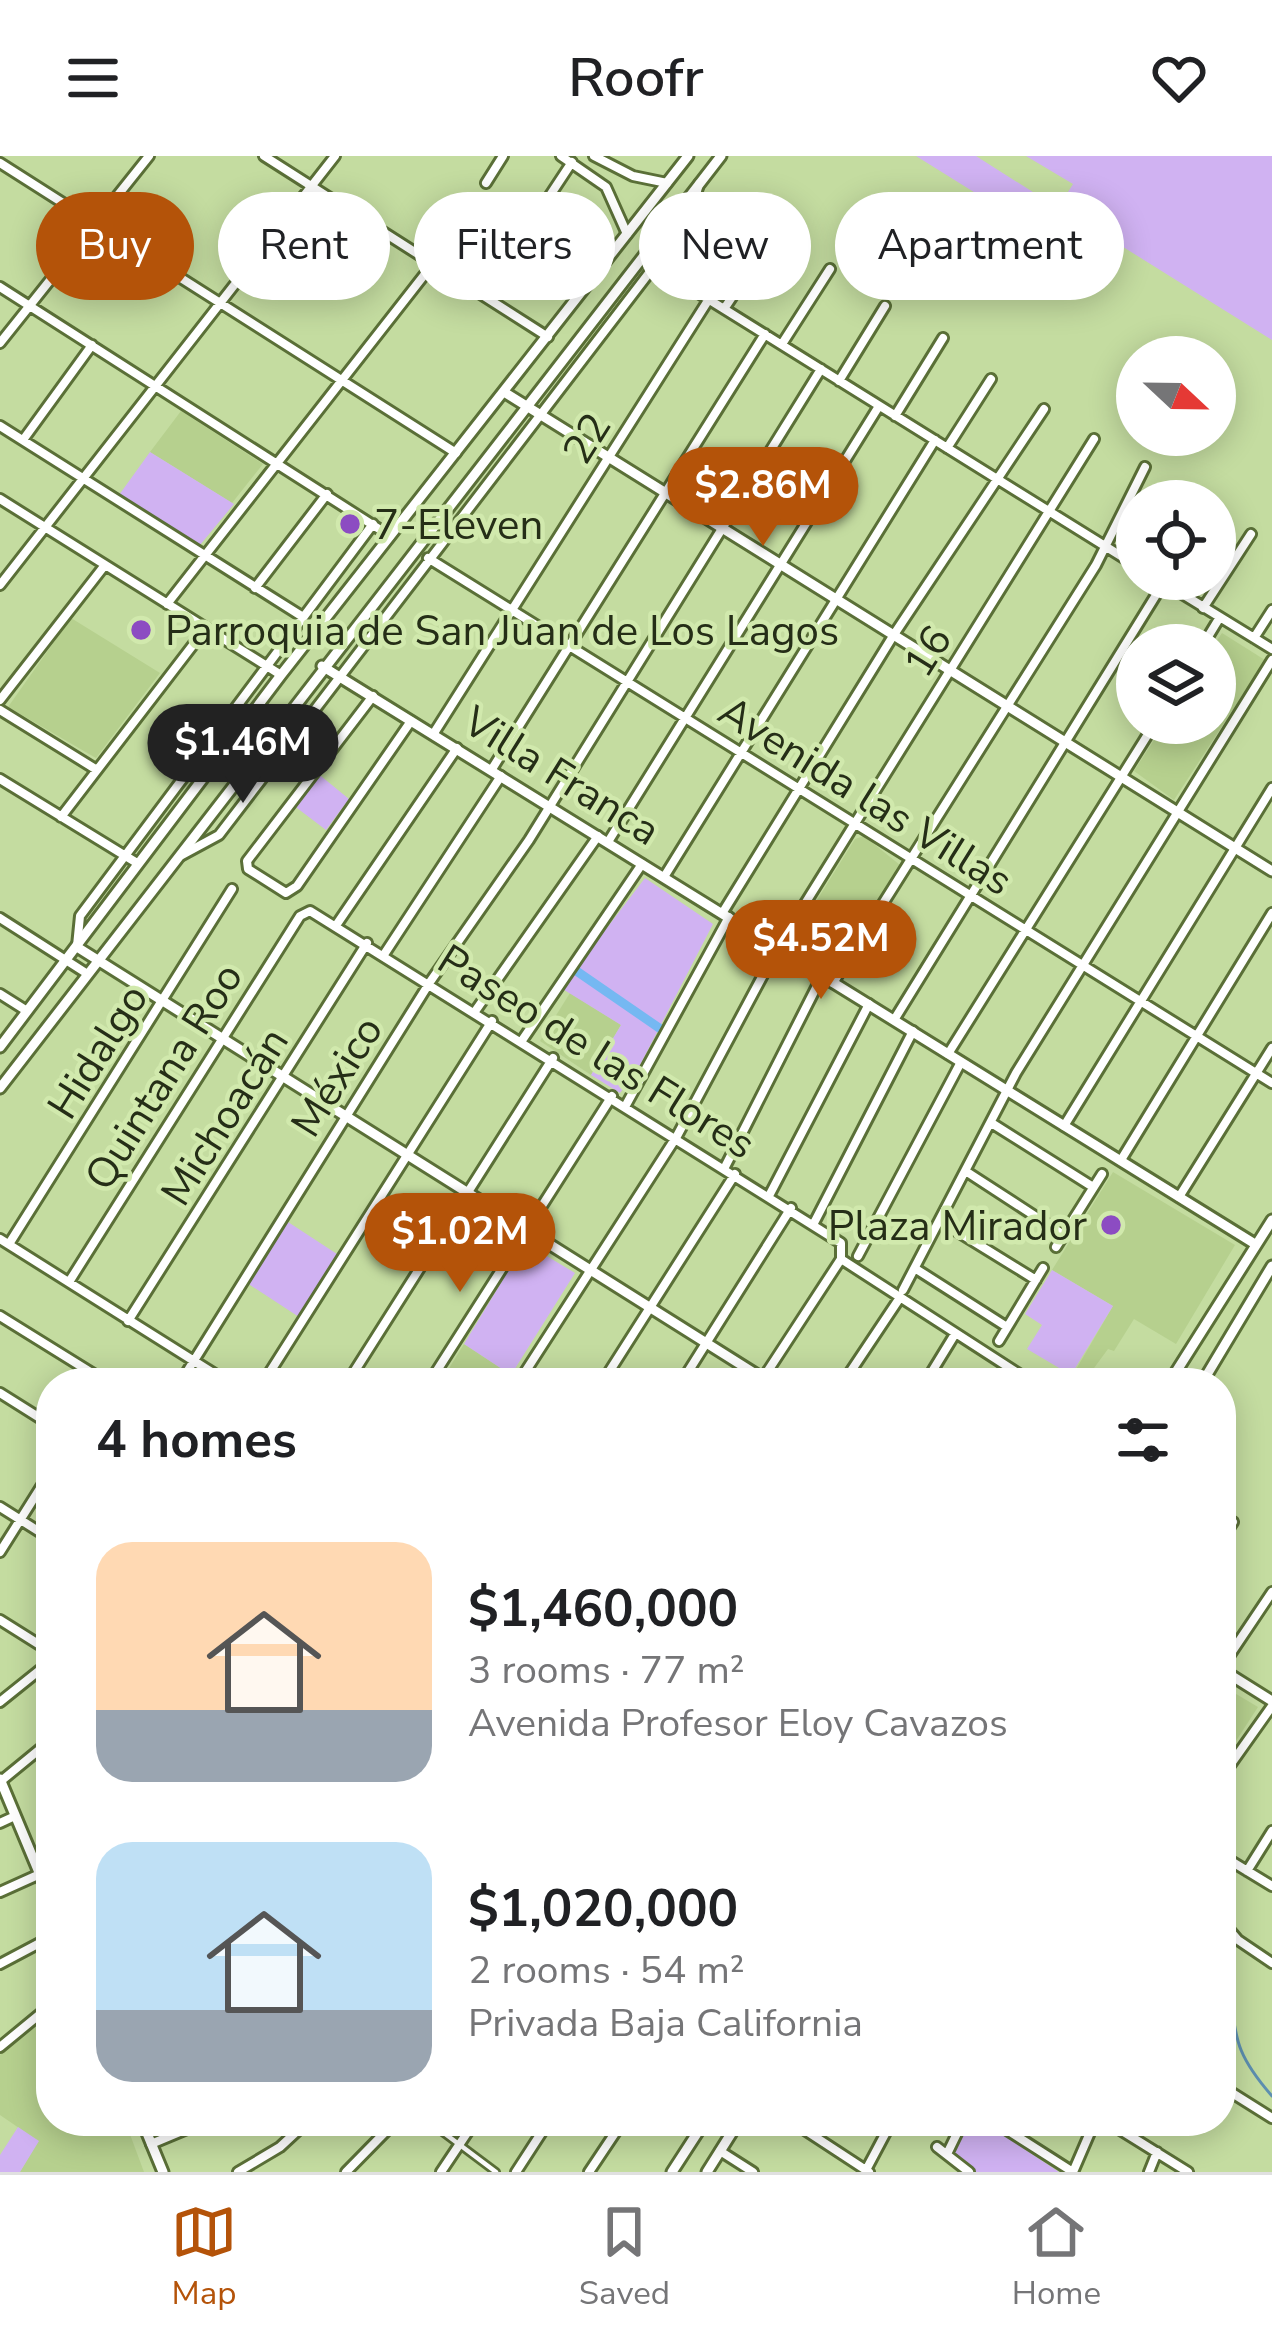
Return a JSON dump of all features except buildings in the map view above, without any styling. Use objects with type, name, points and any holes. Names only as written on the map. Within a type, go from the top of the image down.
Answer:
[{"type":"street","points":[[120,192],[149,156]]},
{"type":"street","points":[[264,156],[414,250]]},
{"type":"street","points":[[307,192],[335,156]]},
{"type":"street","points":[[486,183],[503,156]]},
{"type":"street","points":[[561,156],[606,187],[627,235]]},
{"type":"street","points":[[594,156],[633,176],[667,183]]},
{"type":"street","points":[[0,1047],[281,675],[688,156]]},
{"type":"street","points":[[0,1088],[721,156]]},
{"type":"street","points":[[552,192],[572,162]]},
{"type":"street","points":[[0,163],[45,192]]},
{"type":"street","points":[[697,192],[699,184]]},
{"type":"street","points":[[782,344],[830,269]]},
{"type":"street","points":[[0,287],[390,536]]},
{"type":"street","points":[[167,604],[414,287]]},
{"type":"street","points":[[175,857],[219,835],[639,287]]},
{"type":"street","points":[[0,343],[36,297]]},
{"type":"street","points":[[0,585],[220,300],[456,453]]},
{"type":"street","points":[[492,300],[548,337]]},
{"type":"street","name":"22","points":[[434,733],[708,300]]},
{"type":"street","points":[[711,300],[1116,552]]},
{"type":"street","points":[[724,308],[729,300]]},
{"type":"street","points":[[839,381],[885,306]]},
{"type":"street","points":[[385,953],[569,646],[765,334]]},
{"type":"street","points":[[896,416],[943,338]]},
{"type":"street","points":[[22,440],[92,346]]},
{"type":"street","name":"México","points":[[190,1368],[430,982],[550,806],[821,369]]},
{"type":"street","points":[[947,448],[992,379]]},
{"type":"street","points":[[504,392],[1272,871]]},
{"type":"street","points":[[476,1010],[603,839],[685,717],[879,406]]},
{"type":"street","points":[[626,1105],[798,788],[892,636],[1044,409]]},
{"type":"street","points":[[0,426],[302,617]]},
{"type":"street","name":"16","points":[[527,1368],[677,1136],[778,947],[1094,439]]},
{"type":"street","points":[[664,877],[935,440]]},
{"type":"street","points":[[725,1167],[828,979],[1007,705],[1105,545],[1145,467]]},
{"type":"street","points":[[255,588],[327,494]]},
{"type":"street","points":[[0,499],[281,675]]},
{"type":"street","points":[[77,947],[77,922],[373,524]]},
{"type":"street","points":[[1203,608],[1251,534]]},
{"type":"street","name":"Avenida las Villas","points":[[428,558],[1272,1083]]},
{"type":"street","points":[[0,700],[105,565]]},
{"type":"street","points":[[894,1020],[1150,600]]},
{"type":"street","points":[[1191,600],[1272,650]]},
{"type":"street","points":[[1254,638],[1272,610]]},
{"type":"street","points":[[1216,624],[1220,617]]},
{"type":"street","points":[[61,817],[206,628]]},
{"type":"street","points":[[853,1368],[916,1269],[1007,1090],[1272,660]]},
{"type":"street","name":"Villa Franca","points":[[322,666],[1256,1244]]},
{"type":"street","points":[[373,696],[247,861],[248,869],[290,892],[412,720]]},
{"type":"street","points":[[0,710],[97,770]]},
{"type":"street","points":[[948,1054],[1142,744]]},
{"type":"street","points":[[337,924],[457,748]]},
{"type":"street","points":[[0,779],[137,863]]},
{"type":"street","points":[[1064,1126],[1272,788]]},
{"type":"street","points":[[523,1039],[642,864]]},
{"type":"street","name":"Hidalgo","points":[[4,1242],[164,1003],[232,889]]},
{"type":"street","name":"Paseo de las Flores","points":[[314,912],[814,1223],[844,1248],[841,1259]]},
{"type":"street","name":"Quintana Roo","points":[[69,1282],[300,916],[314,912]]},
{"type":"street","points":[[1121,1160],[1272,914]]},
{"type":"street","points":[[0,918],[86,973]]},
{"type":"street","name":"Michoacán","points":[[128,1321],[368,943]]},
{"type":"street","points":[[77,947],[743,1368]]},
{"type":"street","points":[[0,994],[27,1012]]},
{"type":"street","points":[[770,1195],[869,1004]]},
{"type":"street","points":[[272,1368],[492,1021]]},
{"type":"street","points":[[814,1223],[913,1031]]},
{"type":"street","points":[[1179,1197],[1272,1048]]},
{"type":"street","points":[[356,1368],[553,1058]]},
{"type":"street","points":[[858,1256],[961,1062]]},
{"type":"street","points":[[439,1368],[612,1096]]},
{"type":"street","points":[[993,1124],[1093,1187]]},
{"type":"street","points":[[968,1172],[1064,1234]]},
{"type":"street","points":[[612,1368],[735,1174]]},
{"type":"street","points":[[1056,1247],[1102,1174]]},
{"type":"street","points":[[690,1368],[791,1208]]},
{"type":"street","points":[[1178,1368],[1272,1220]]},
{"type":"street","points":[[942,1222],[1036,1280]]},
{"type":"street","points":[[4,1242],[205,1368]]},
{"type":"street","points":[[773,1368],[841,1259],[1009,1368]]},
{"type":"street","points":[[1211,1368],[1272,1266]]},
{"type":"street","points":[[998,1341],[1042,1268]]},
{"type":"street","points":[[916,1269],[1007,1327]]},
{"type":"street","points":[[0,1316],[84,1368]]},
{"type":"street","points":[[934,1368],[955,1334]]},
{"type":"street","points":[[0,1393],[36,1416]]},
{"type":"street","points":[[0,1552],[36,1495]]},
{"type":"street","points":[[0,1507],[36,1530]]},
{"type":"street","points":[[1236,1646],[1272,1592]]},
{"type":"street","points":[[1,1621],[36,1646]]},
{"type":"street","points":[[0,1702],[36,1670]]},
{"type":"street","points":[[1236,1679],[1272,1703],[1236,1756]]},
{"type":"street","points":[[36,1752],[1,1780],[36,1865]]},
{"type":"street","points":[[0,1823],[15,1816]]},
{"type":"street","points":[[1247,1871],[1272,1831]]},
{"type":"street","points":[[1236,1865],[1272,1886]]},
{"type":"street","points":[[0,1892],[36,1876]]},
{"type":"street","points":[[1236,1938],[1272,1963]]},
{"type":"street","points":[[0,1964],[36,1945]]},
{"type":"street","points":[[0,2047],[36,2017]]},
{"type":"street","points":[[1236,2096],[1272,2119]]},
{"type":"street","points":[[148,2136],[161,2171]]},
{"type":"street","points":[[151,2144],[170,2136]]},
{"type":"street","points":[[238,2172],[291,2136]]},
{"type":"street","points":[[346,2172],[381,2136]]},
{"type":"street","points":[[447,2136],[496,2172]]},
{"type":"street","points":[[441,2172],[465,2136]]},
{"type":"street","points":[[515,2172],[539,2136]]},
{"type":"street","points":[[589,2172],[612,2136]]},
{"type":"street","points":[[672,2172],[695,2136]]},
{"type":"street","points":[[707,2172],[730,2136]]},
{"type":"street","points":[[813,2136],[868,2171],[885,2136]]},
{"type":"street","points":[[947,2155],[956,2136]]},
{"type":"street","points":[[1017,2136],[1073,2172],[1089,2136]]},
{"type":"street","points":[[1131,2136],[1188,2172]]},
{"type":"street","points":[[937,2147],[969,2172]]},
{"type":"street","points":[[720,2152],[753,2172]]},
{"type":"street","points":[[1149,2172],[1157,2152]]},
{"type":"shaded area","points":[[916,156],[976,156],[1033,192],[974,192]]},
{"type":"shaded area","points":[[1026,156],[1272,156],[1272,340],[1124,248],[1124,192],[1068,192],[1073,184]]},
{"type":"shaded area","points":[[181,411],[263,464],[232,503],[150,452]]},
{"type":"shaded area","points":[[150,452],[234,504],[200,545],[119,495]]},
{"type":"shaded area","points":[[71,618],[160,673],[96,758],[8,707]]},
{"type":"shaded area","points":[[1236,642],[1265,660],[1236,705]]},
{"type":"shaded area","points":[[1151,744],[1210,744],[1174,800],[1134,771]]},
{"type":"shaded area","points":[[316,772],[349,799],[326,830],[293,805]]},
{"type":"shaded area","points":[[864,836],[900,865],[837,966],[828,969],[792,940],[855,839]]},
{"type":"shaded area","points":[[645,878],[713,924],[638,1069],[620,1093],[591,1075],[621,1025],[561,988]]},
{"type":"shaded area","points":[[570,993],[621,1025],[591,1075],[540,1041]]},
{"type":"shaded area","points":[[1113,1172],[1235,1245],[1176,1344],[1134,1319],[1114,1351],[1108,1349],[1094,1368],[1077,1368],[1113,1306],[1052,1270]]},
{"type":"shaded area","points":[[288,1222],[337,1254],[299,1317],[247,1283]]},
{"type":"shaded area","points":[[525,1243],[575,1273],[515,1368],[500,1368],[464,1344]]},
{"type":"shaded area","points":[[1052,1270],[1113,1306],[1075,1368],[1059,1368],[1027,1349],[1042,1325],[1025,1314]]},
{"type":"shaded area","points":[[464,1344],[500,1368],[449,1368]]},
{"type":"shaded area","points":[[1236,1694],[1258,1707],[1236,1741]]},
{"type":"shaded area","points":[[36,2026],[36,2136],[131,2136],[144,2172],[20,2172],[38,2141],[0,2115],[0,2055]]},
{"type":"shaded area","points":[[18,2127],[39,2141],[20,2172],[0,2172],[0,2155]]},
{"type":"shaded area","points":[[962,2136],[1005,2136],[1059,2172],[976,2172],[954,2154]]},
{"type":"waterway","points":[[575,970],[665,1032]]},
{"type":"waterway","points":[[1236,2034],[1245,2059],[1272,2096]]},
{"type":"place","name":"7-Eleven","points":[[350,524]]},
{"type":"place","name":"Parroquia de San Juan de Los Lagos","points":[[141,630]]},
{"type":"place","name":"Plaza Mirador","points":[[1111,1225]]}]
